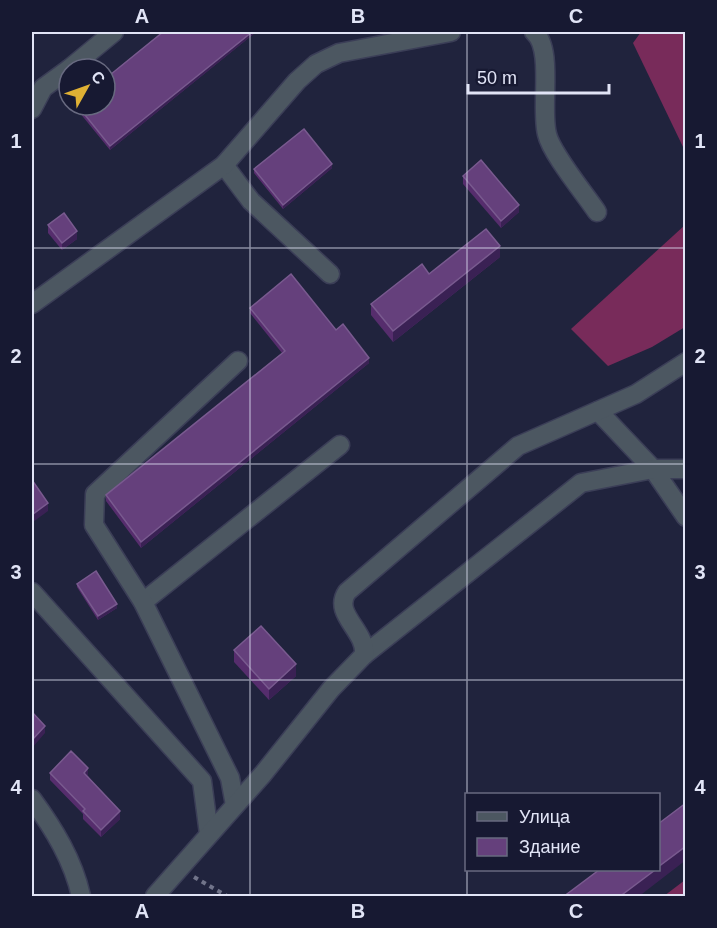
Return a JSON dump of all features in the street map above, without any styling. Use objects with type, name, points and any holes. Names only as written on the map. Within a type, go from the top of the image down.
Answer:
[{"type":"street","points":[[84,57],[114,32]]},
{"type":"street","points":[[32,303],[224,165],[297,81],[316,64],[339,53],[451,32]]},
{"type":"street","points":[[534,32],[540,37],[545,57],[543,113],[547,137],[597,212]]},
{"type":"street","points":[[32,109],[43,88],[57,78]]},
{"type":"street","points":[[224,165],[251,201],[330,274]]},
{"type":"street","points":[[235,805],[230,778],[142,602],[94,525],[95,494],[238,361]]},
{"type":"street","points":[[364,655],[363,640],[342,608],[342,599],[346,592],[518,446],[636,394],[686,362]]},
{"type":"street","points":[[598,411],[653,470],[686,517]]},
{"type":"street","points":[[142,602],[340,445]]},
{"type":"street","points":[[155,897],[263,774],[331,689],[364,655],[581,483],[653,470],[686,469]]},
{"type":"street","points":[[32,592],[202,781],[209,834]]},
{"type":"street","points":[[32,799],[51,825],[75,871],[81,897]]},
{"type":"path","points":[[181,869],[227,897]]},
{"type":"shaded area","points":[[641,32],[685,32],[685,151],[633,43]]},
{"type":"shaded area","points":[[685,225],[685,327],[652,347],[608,366],[571,329]]},
{"type":"shaded area","points":[[685,880],[685,896],[664,896]]},
{"type":"building","points":[[163,32],[252,32],[110,146],[87,117],[117,117],[117,69]]},
{"type":"building","points":[[304,129],[332,164],[283,205],[254,169]]},
{"type":"building","points":[[481,160],[519,205],[501,221],[463,176]]},
{"type":"building","points":[[64,213],[77,231],[62,243],[48,225]]},
{"type":"building","points":[[486,229],[500,246],[393,331],[371,304],[422,264],[429,274]]},
{"type":"building","points":[[291,274],[336,330],[343,324],[369,358],[141,542],[106,495],[285,351],[250,308]]},
{"type":"building","points":[[32,480],[48,503],[33,514],[32,512]]},
{"type":"building","points":[[96,571],[117,604],[98,616],[77,584]]},
{"type":"building","points":[[261,626],[296,664],[269,689],[234,650]]},
{"type":"building","points":[[32,712],[45,726],[32,740]]},
{"type":"building","points":[[71,751],[88,768],[84,773],[120,811],[101,830],[83,811],[85,809],[50,773]]},
{"type":"building","points":[[686,803],[686,846],[660,866],[660,822]]},
{"type":"building","points":[[598,871],[654,871],[619,897],[563,897]]}]
